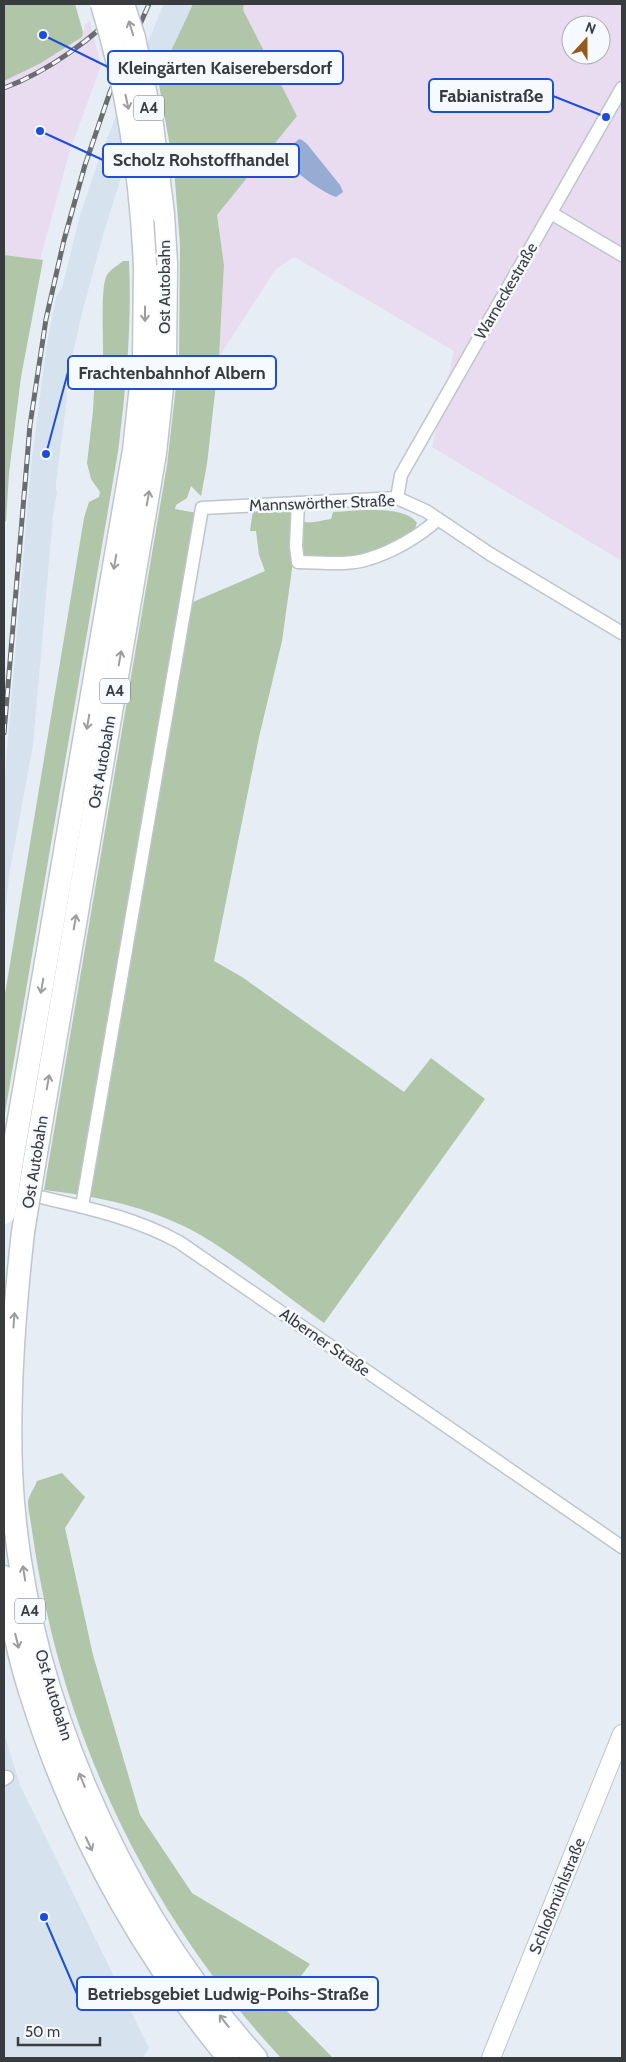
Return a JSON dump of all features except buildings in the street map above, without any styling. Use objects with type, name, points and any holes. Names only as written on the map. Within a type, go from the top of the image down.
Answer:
[{"type":"highway","name":"Ost Autobahn","points":[[102,4],[114,43],[132,129],[142,212],[145,266],[144,358],[134,450],[23,1162],[24,1232],[14,1311],[10,1386],[11,1473],[17,1532],[27,1593],[50,1687],[88,1795],[124,1870],[149,1913],[212,2005],[256,2058]]},
{"type":"highway","name":"Ost Autobahn","points":[[4,1213],[23,1162],[155,453],[164,359],[166,264],[163,214],[152,125],[134,38],[123,4]]},
{"type":"highway","name":"Ost Autobahn","points":[[4,1577],[29,1690],[54,1762],[91,1847],[130,1919],[168,1979],[228,2058]]},
{"type":"street","name":"Warneckestraße","points":[[397,498],[401,475],[622,88]]},
{"type":"street","points":[[551,213],[622,255]]},
{"type":"street","name":"Mannswörther Straße","points":[[82,1206],[202,508],[397,498],[426,511],[490,554],[622,633]]},
{"type":"street","points":[[298,503],[296,546],[298,562],[339,563],[367,560],[424,532],[438,519]]},
{"type":"street","name":"Alberner Straße","points":[[4,1188],[82,1206],[139,1223],[194,1251],[622,1547]]},
{"type":"street","name":"Schloßmühlstraße","points":[[491,2058],[622,1734]]},
{"type":"shaded area","points":[[164,4],[193,4],[136,130],[103,235],[81,317],[66,386],[67,398],[56,483],[57,492],[53,516],[33,745],[9,875],[4,930],[4,786],[31,467],[46,349],[56,297],[62,288],[80,215],[97,165]]},
{"type":"shaded area","points":[[244,4],[622,4],[622,561],[432,447],[454,351],[296,258],[292,258],[275,270],[219,357],[224,265],[217,215],[297,116],[242,10]]},
{"type":"shaded area","points":[[90,21],[101,66],[70,150],[40,260],[4,255],[4,81],[58,53],[82,37],[85,24]]},
{"type":"shaded area","points":[[4,1733],[20,1785],[149,2048],[142,2058],[4,2058]]},
{"type":"green space","points":[[4,4],[75,4],[83,32],[82,37],[41,63],[4,81]]},
{"type":"green space","points":[[193,4],[244,4],[243,10],[297,116],[217,215],[224,265],[219,357],[207,464],[201,496],[191,486],[187,498],[176,505],[175,509],[197,513],[193,602],[265,571],[259,555],[256,531],[250,531],[253,510],[289,510],[303,522],[313,522],[331,519],[333,512],[378,510],[402,513],[411,517],[417,523],[416,530],[410,534],[367,555],[351,558],[308,558],[293,562],[282,641],[259,737],[214,961],[242,977],[404,1092],[431,1058],[485,1099],[324,1323],[230,1254],[179,1224],[123,1204],[44,1190],[167,465],[179,360],[180,244],[174,169],[158,79]]},
{"type":"green space","points":[[4,255],[43,260],[21,377],[9,473],[6,521],[4,522]]},
{"type":"green space","points":[[123,261],[129,261],[130,309],[126,380],[118,452],[4,1119],[4,1000],[84,518],[89,502],[99,497],[100,492],[91,479],[87,463],[95,371],[103,364],[104,285],[109,272]]},
{"type":"green space","points":[[62,1473],[85,1497],[65,1528],[93,1655],[140,1815],[192,1893],[310,1964],[280,2004],[333,2058],[281,2058],[237,2007],[197,1953],[160,1897],[128,1838],[99,1777],[75,1714],[56,1650],[28,1507],[29,1499],[37,1481]]},
{"type":"water","points":[[299,139],[307,144],[340,185],[343,192],[336,197],[331,195],[308,181],[289,163],[287,150]]},
{"type":"railway","points":[[4,88],[37,73],[69,53],[113,17],[125,4]]},
{"type":"railway","points":[[4,733],[30,425],[46,319],[64,240],[85,165],[110,92],[149,4]]},
{"type":"place","name":"Kleingärten Kaiserebersdorf","points":[[43,35]]},
{"type":"place","name":"Fabianistraße","points":[[606,117]]},
{"type":"place","name":"Scholz Rohstoffhandel","points":[[40,131]]},
{"type":"place","name":"Frachtenbahnhof Albern","points":[[46,454]]},
{"type":"place","name":"Betriebsgebiet Ludwig-Poihs-Straße","points":[[44,1917]]}]
